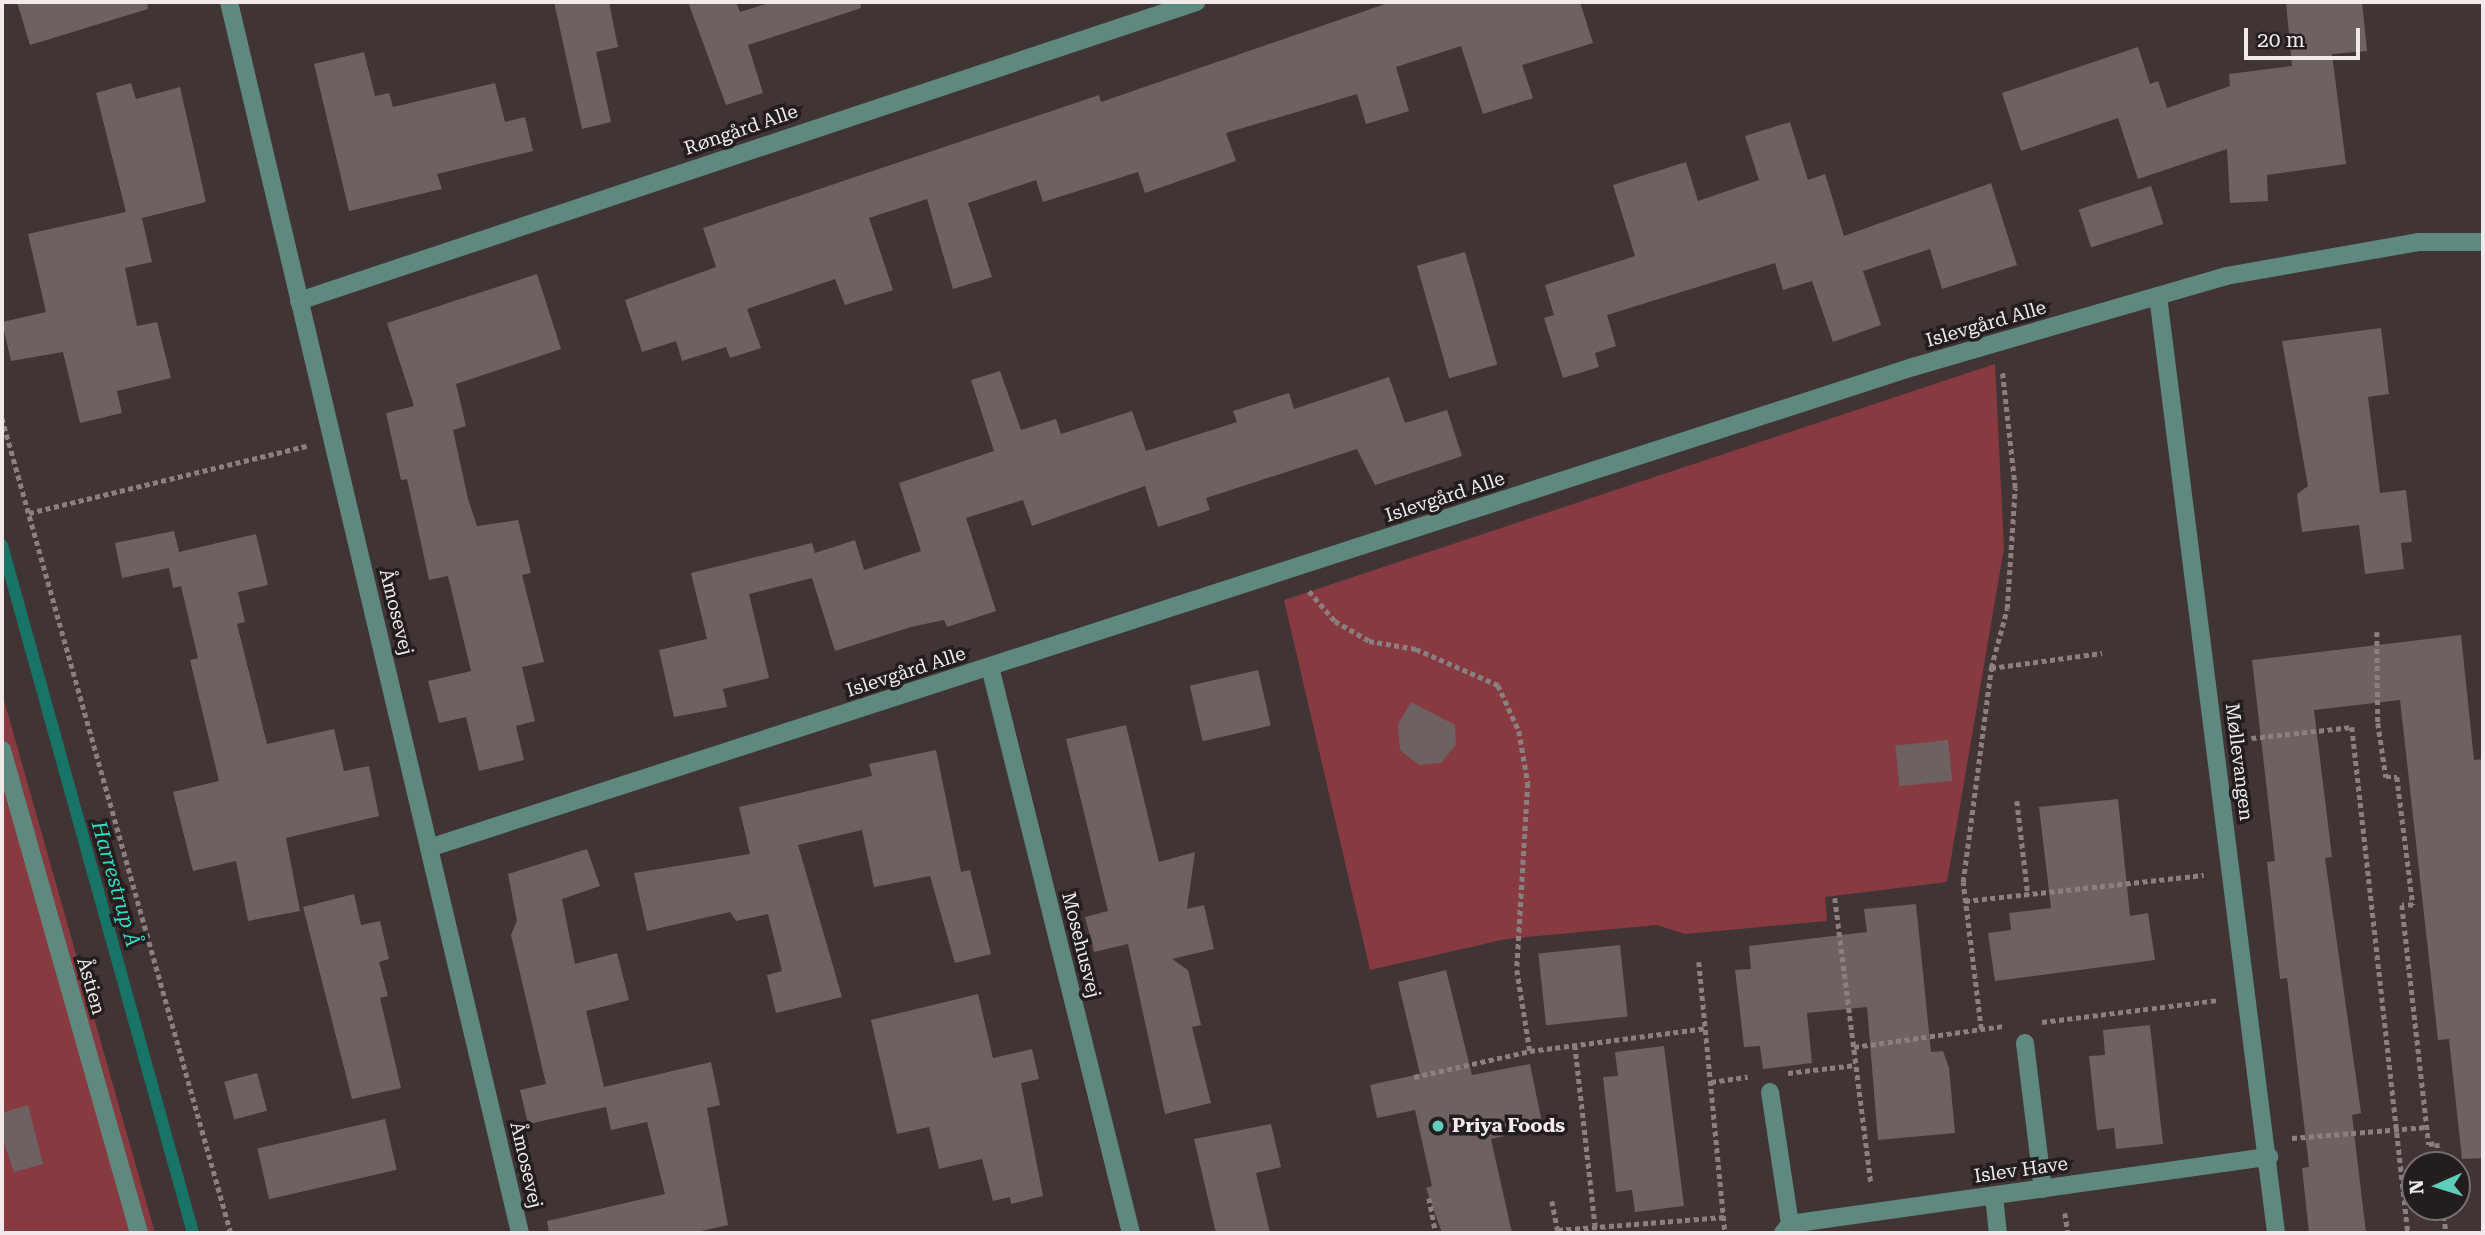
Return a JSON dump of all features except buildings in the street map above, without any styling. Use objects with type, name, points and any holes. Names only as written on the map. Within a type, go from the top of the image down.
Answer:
[{"type":"street","name":"Åmosevej","points":[[229,2],[331,440],[432,847],[520,1233]]},
{"type":"street","name":"Røngård Alle","points":[[299,301],[1196,2]]},
{"type":"street","name":"Islevgård Alle","points":[[432,847],[1998,342],[2226,276],[2418,242],[2483,242]]},
{"type":"street","name":"Møllevangen","points":[[2158,296],[2268,1149],[2276,1233]]},
{"type":"street","name":"Mosehusvej","points":[[990,667],[1131,1233]]},
{"type":"street","name":"Åstien","points":[[2,750],[139,1233]]},
{"type":"street","points":[[2025,1043],[2043,1189]]},
{"type":"street","points":[[1770,1092],[1787,1229]]},
{"type":"street","name":"Islev Have","points":[[1787,1229],[1874,1212],[2043,1189],[2268,1149]]},
{"type":"street","points":[[1994,1196],[1998,1233]]},
{"type":"path","points":[[1981,1029],[1965,901],[1991,668],[2007,609],[2015,488],[1998,342]]},
{"type":"path","points":[[2,418],[231,1233]]},
{"type":"path","points":[[29,513],[331,440]]},
{"type":"path","points":[[1290,570],[1335,621],[1369,641],[1416,649],[1498,685],[1519,731],[1528,783],[1517,970],[1530,1051]]},
{"type":"path","points":[[2377,632],[2378,723],[2386,777],[2397,777],[2413,905],[2402,905],[2427,1127],[2435,1151]]},
{"type":"path","points":[[1991,668],[2102,653]]},
{"type":"path","points":[[2216,742],[2352,727],[2408,1233]]},
{"type":"path","points":[[2017,800],[2028,894]]},
{"type":"path","points":[[1965,901],[2233,872]]},
{"type":"path","points":[[1835,898],[1874,1212]]},
{"type":"path","points":[[1699,962],[1725,1233]]},
{"type":"path","points":[[2036,1022],[2248,996]]},
{"type":"path","points":[[1854,1047],[2012,1025]]},
{"type":"path","points":[[1414,1077],[1530,1051],[1706,1028]]},
{"type":"path","points":[[1575,1045],[1596,1230]]},
{"type":"path","points":[[2268,1149],[2427,1127]]},
{"type":"path","points":[[1429,1198],[1436,1233]]},
{"type":"path","points":[[1552,1201],[1558,1232],[1724,1217]]},
{"type":"shaded area","points":[[1995,364],[2004,548],[1947,882],[1825,897],[1827,921],[1685,934],[1657,925],[1506,939],[1370,970],[1284,600]]},
{"type":"shaded area","points":[[2,693],[155,1233],[2,1233]]},
{"type":"waterway","name":"Harrestrup Å","points":[[2,545],[193,1233]]},
{"type":"place","name":"Priya Foods","points":[[1438,1126]]}]
